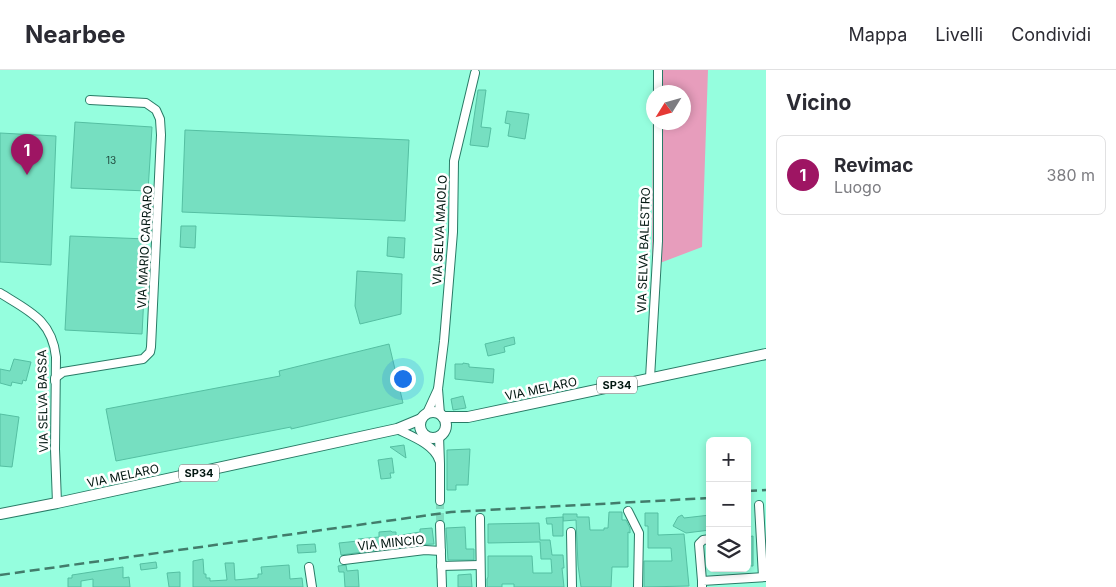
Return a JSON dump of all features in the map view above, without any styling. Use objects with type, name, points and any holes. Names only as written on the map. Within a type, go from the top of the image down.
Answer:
[{"type":"main road","name":"VIA MELARO","points":[[0,514],[57,504],[397,429],[434,412],[442,415],[468,417],[766,354]]},
{"type":"main road","points":[[442,415],[442,432]]},
{"type":"main road","points":[[424,416],[421,430],[426,436]]},
{"type":"main road","name":"VIA MELARO","points":[[397,429],[413,430],[430,437],[468,417]]},
{"type":"street","points":[[658,71],[658,85]]},
{"type":"street","name":"VIA SELVA MAIOLO","points":[[442,415],[438,389],[453,232],[454,161],[475,73]]},
{"type":"street","name":"VIA MARIO CARRARO","points":[[55,381],[55,378],[63,372],[143,359],[150,352],[151,348],[161,144],[160,119],[156,110],[146,103],[90,100]]},
{"type":"street","name":"VIA SELVA BALESTRO","points":[[650,378],[658,240],[658,130]]},
{"type":"street","name":"VIA SELVA BASSA","points":[[0,293],[32,314],[50,333],[55,346],[57,504]]},
{"type":"street","name":"VIA SELVA MAIOLO","points":[[424,416],[438,389]]},
{"type":"street","points":[[397,429],[430,447],[437,454],[440,464]]},
{"type":"street","points":[[440,501],[442,432]]},
{"type":"street","points":[[706,540],[702,540],[699,544],[702,584],[764,577],[759,505]]},
{"type":"street","points":[[628,512],[639,533],[638,587]]},
{"type":"street","points":[[480,518],[481,587]]},
{"type":"street","points":[[440,525],[442,587]]},
{"type":"street","points":[[571,532],[572,587]]},
{"type":"street","name":"VIA MINCIO","points":[[344,560],[425,550],[441,551]]},
{"type":"street","points":[[441,566],[480,565]]},
{"type":"street","points":[[310,567],[312,587]]},
{"type":"shaded area","points":[[653,70],[708,70],[702,247],[652,266],[653,130],[691,130],[691,85],[653,85]]},
{"type":"building","points":[[478,90],[486,90],[481,127],[491,128],[488,147],[470,145]]},
{"type":"building","points":[[507,111],[529,114],[525,139],[508,136],[510,124],[505,123]]},
{"type":"building","points":[[75,122],[152,127],[148,191],[71,188]]},
{"type":"building","points":[[185,130],[409,140],[405,221],[182,212]]},
{"type":"building","points":[[0,133],[56,136],[51,265],[0,262]]},
{"type":"building","points":[[181,226],[196,226],[195,248],[180,247]]},
{"type":"building","points":[[70,236],[147,239],[142,334],[65,330]]},
{"type":"building","points":[[388,237],[405,238],[404,258],[387,256]]},
{"type":"building","points":[[357,271],[402,274],[401,314],[360,324],[355,306]]},
{"type":"building","points":[[514,337],[515,344],[504,347],[505,352],[488,356],[485,344]]},
{"type":"building","points":[[389,344],[403,403],[291,429],[291,427],[116,461],[106,409],[280,376],[279,371]]},
{"type":"building","points":[[14,359],[31,362],[26,381],[23,380],[22,384],[12,382],[11,386],[0,383],[0,369],[10,371]]},
{"type":"building","points":[[455,364],[469,364],[469,367],[494,369],[493,383],[455,379]]},
{"type":"building","points":[[463,396],[466,408],[453,410],[451,399]]},
{"type":"building","points":[[0,414],[19,417],[12,467],[0,466]]},
{"type":"building","points":[[404,445],[406,458],[390,447]]},
{"type":"building","points":[[470,449],[468,485],[456,485],[456,490],[447,490],[447,450]]},
{"type":"building","points":[[392,458],[394,473],[390,473],[391,478],[381,479],[378,460]]},
{"type":"building","points":[[609,512],[622,512],[622,520],[626,520],[630,528],[630,533],[628,532],[628,567],[612,567],[611,587],[581,587],[576,520],[563,521],[563,514],[577,514],[577,517],[589,517],[590,530],[604,530],[604,528],[608,528]]},
{"type":"building","points":[[645,513],[658,513],[658,535],[684,534],[689,586],[644,587],[644,561],[672,561],[671,548],[648,548],[648,526],[645,526]]},
{"type":"building","points":[[682,515],[684,518],[706,515],[706,530],[686,533],[673,526],[678,517]]},
{"type":"building","points":[[563,517],[563,536],[553,536],[552,524],[547,524],[546,518]]},
{"type":"building","points":[[539,523],[540,540],[550,540],[552,555],[563,555],[564,587],[514,587],[514,584],[502,584],[502,587],[487,587],[488,556],[532,556],[533,573],[552,573],[551,559],[541,559],[540,542],[488,543],[488,524]]},
{"type":"building","points":[[465,527],[466,549],[474,549],[474,560],[448,560],[446,528]]},
{"type":"building","points":[[432,528],[434,544],[341,555],[339,543],[379,537],[379,532],[396,532],[396,536],[420,532],[420,529]]},
{"type":"building","points":[[751,536],[753,536],[753,566],[751,566]]},
{"type":"building","points":[[315,544],[316,552],[298,553],[297,545]]},
{"type":"building","points":[[203,559],[204,574],[206,574],[206,578],[210,578],[210,581],[227,580],[225,563],[234,563],[235,580],[258,578],[258,574],[262,574],[261,567],[289,565],[290,579],[302,578],[303,587],[193,587],[193,561]]},
{"type":"building","points":[[156,562],[157,568],[141,570],[140,564]]},
{"type":"building","points":[[346,565],[347,571],[358,570],[359,587],[345,587],[344,572],[339,572],[338,566]]},
{"type":"building","points":[[123,567],[123,578],[129,577],[130,587],[93,587],[93,579],[81,581],[81,587],[68,587],[68,578],[72,578],[72,575]]},
{"type":"building","points":[[180,572],[180,587],[169,587],[167,573]]},
{"type":"building","points":[[471,574],[472,587],[458,587],[458,575]]},
{"type":"tunnel","points":[[440,501],[440,525]]},
{"type":"railway","points":[[751,491],[766,490]]},
{"type":"railway","points":[[0,575],[451,512],[706,498]]},
{"type":"place","name":"Revimac","points":[[27,175]]}]
